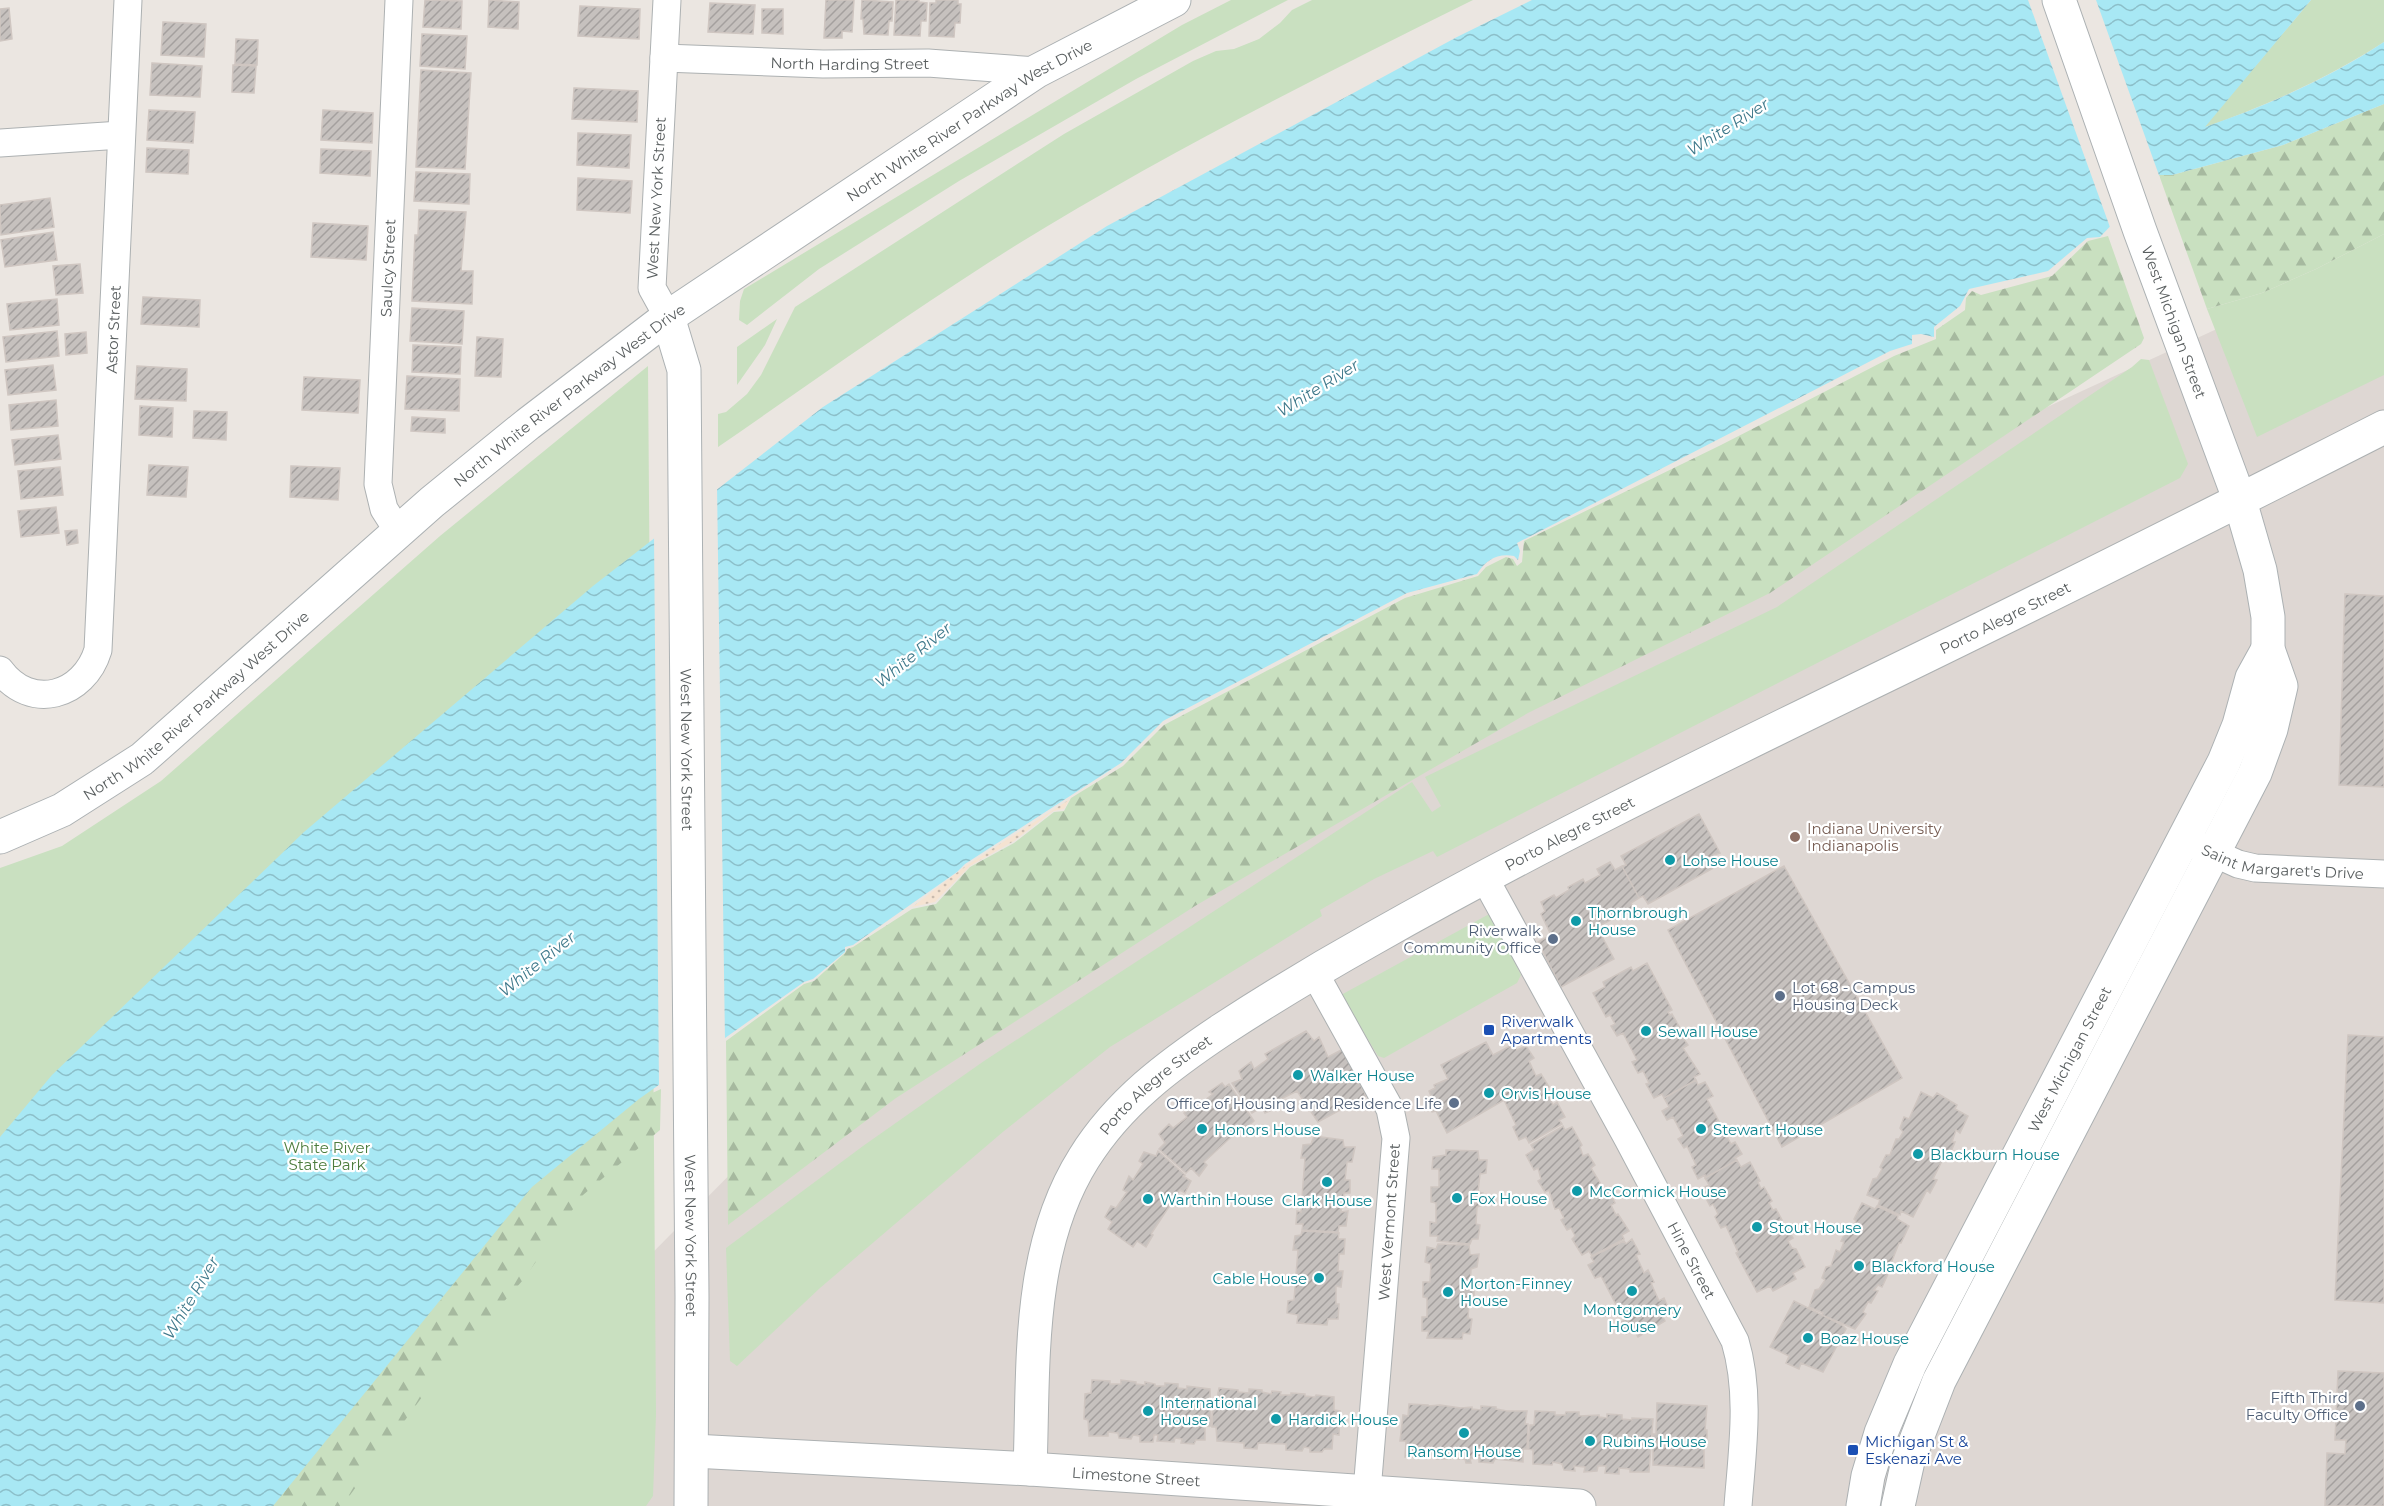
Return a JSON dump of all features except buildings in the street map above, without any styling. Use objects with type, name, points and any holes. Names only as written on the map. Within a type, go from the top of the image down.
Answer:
[{"type":"main road","name":"North White River Parkway West Drive","points":[[0,837],[62,810],[142,759],[398,531],[528,424],[668,317],[1037,71],[1174,0]]},
{"type":"main road","name":"West Michigan Street","points":[[1898,1506],[1908,1461],[1939,1381],[2255,773],[2271,729],[2281,686],[2268,649],[2268,617],[2263,585],[2240,501],[2140,231],[2059,0]]},
{"type":"main road","name":"West New York Street","points":[[668,317],[684,370],[693,1451],[691,1506]]},
{"type":"main road","name":"Porto Alegre Street","points":[[1030,1469],[1036,1327],[1043,1264],[1060,1205],[1083,1159],[1126,1102],[1160,1072],[1248,1012],[1314,972],[1484,877],[2384,427]]},
{"type":"main road","name":"West Michigan Street","points":[[1863,1506],[1868,1476],[1881,1433],[1910,1364],[2224,762],[2239,725],[2252,678],[2268,649]]},
{"type":"main road","name":"Limestone Street","points":[[693,1451],[1030,1469],[1579,1506]]},
{"type":"street","name":"Astor Street","points":[[0,670],[21,689],[46,695],[62,692],[77,684],[88,672],[98,650],[128,0]]},
{"type":"street","name":"Saulcy Street","points":[[398,531],[384,509],[378,484],[399,0]]},
{"type":"street","name":"West New York Street","points":[[667,0],[652,288],[668,317]]},
{"type":"street","name":"North Harding Street","points":[[664,58],[823,64],[928,63],[1037,71]]},
{"type":"street","points":[[0,143],[121,135]]},
{"type":"street","name":"Saint Margaret's Drive","points":[[2184,839],[2214,854],[2254,868],[2384,874]]},
{"type":"street","name":"Hine Street","points":[[1484,877],[1628,1139],[1735,1341],[1741,1366],[1744,1410],[1738,1506]]},
{"type":"street","name":"West Vermont Street","points":[[1314,972],[1390,1109],[1396,1138],[1367,1491]]},
{"type":"shaded area","name":"Indiana University Indianapolis","points":[[2384,252],[2384,1506],[402,1506],[864,1039],[1549,636]]},
{"type":"green space","points":[[1231,0],[1288,0],[1136,79],[959,181],[819,269],[747,325],[739,320],[740,301],[744,289],[1182,25]]},
{"type":"green space","points":[[1312,0],[1473,0],[1227,125],[1106,192],[988,263],[718,447],[718,414],[726,412],[747,394],[761,375],[795,307],[1064,134],[1193,61],[1216,51],[1234,49],[1259,39],[1280,23],[1292,10]]},
{"type":"green space","points":[[2311,0],[2384,0],[2384,42],[2341,68],[2296,90],[2203,128]]},
{"type":"green space","points":[[2384,104],[2384,234],[2316,269],[2262,293],[2207,309],[2159,175],[2172,175],[2283,145]]},
{"type":"green space","points":[[2384,234],[2384,375],[2257,437],[2207,309],[2262,293],[2316,269]]},
{"type":"green space","points":[[2108,236],[2144,338],[2141,344],[1770,593],[1528,713],[1195,906],[896,1098],[728,1225],[726,1041],[804,984],[814,981],[847,949],[912,909],[936,904],[970,867],[1014,843],[1054,812],[1064,811],[1071,798],[1123,766],[1164,725],[1405,598],[1478,576],[1486,567],[1506,557],[1513,559],[1517,566],[1522,562],[1524,541],[1721,445],[1894,356],[1936,339],[1936,330],[1965,310],[1966,298],[1972,291],[1981,295],[2052,276],[2088,241]]},
{"type":"green space","points":[[777,319],[765,345],[737,385],[737,347]]},
{"type":"green space","points":[[2141,359],[2149,360],[2188,464],[2180,478],[1437,857],[1433,851],[1374,879],[1320,910],[1322,916],[1110,1047],[1004,1131],[820,1288],[737,1366],[730,1361],[726,1248],[863,1146],[984,1061],[1412,782],[1432,812],[1441,806],[1425,777],[1777,607]]},
{"type":"green space","name":"White River State Park","points":[[648,366],[656,1414],[653,1496],[646,1506],[0,1506],[0,868],[62,846],[161,781],[440,536]]},
{"type":"green space","points":[[1491,913],[1521,975],[1517,983],[1384,1058],[1378,1056],[1341,995]]},
{"type":"green space","points":[[661,1089],[660,1130],[583,1195],[523,1280],[436,1378],[342,1506],[273,1506],[532,1188],[639,1099]]},
{"type":"sand","points":[[1070,799],[1064,809],[1053,811],[1014,841],[970,866],[935,902],[912,907],[967,865]]},
{"type":"water","name":"White River","points":[[1532,0],[2311,0],[2205,127],[2297,90],[2342,68],[2384,42],[2384,104],[2283,145],[2172,175],[2159,175],[2100,237],[2087,238],[2048,271],[1969,289],[1960,306],[1934,327],[1934,337],[1921,334],[1912,335],[1912,344],[1890,351],[1517,543],[1520,551],[1518,560],[1508,555],[1497,557],[1488,561],[1477,574],[1407,593],[1163,721],[1121,763],[965,864],[853,945],[845,947],[845,952],[813,979],[804,982],[639,1099],[532,1187],[273,1506],[0,1506],[0,1137],[52,1075],[304,832],[593,586],[823,407],[1107,226],[1457,37]]},
{"type":"pier","points":[[2028,0],[2096,0],[2160,178],[2111,230]]},
{"type":"pier","points":[[717,485],[725,1041],[659,1088],[654,535]]},
{"type":"place","name":"Indiana University Indianapolis","points":[[1795,837]]},
{"type":"place","name":"Lohse House","points":[[1670,860]]},
{"type":"place","name":"Thornbrough House","points":[[1576,921]]},
{"type":"place","name":"Riverwalk Community Office","points":[[1553,939]]},
{"type":"place","name":"Lot 68 - Campus Housing Deck","points":[[1780,996]]},
{"type":"place","name":"Riverwalk Apartments","points":[[1489,1030]]},
{"type":"place","name":"Sewall House","points":[[1646,1031]]},
{"type":"place","name":"Walker House","points":[[1298,1075]]},
{"type":"place","name":"Orvis House","points":[[1489,1093]]},
{"type":"place","name":"Office of Housing and Residence Life","points":[[1454,1103]]},
{"type":"place","name":"Honors House","points":[[1202,1129]]},
{"type":"place","name":"Stewart House","points":[[1701,1129]]},
{"type":"place","name":"Blackburn House","points":[[1918,1154]]},
{"type":"place","name":"Clark House","points":[[1327,1182]]},
{"type":"place","name":"McCormick House","points":[[1577,1191]]},
{"type":"place","name":"Fox House","points":[[1457,1198]]},
{"type":"place","name":"Warthin House","points":[[1148,1199]]},
{"type":"place","name":"Stout House","points":[[1757,1227]]},
{"type":"place","name":"Blackford House","points":[[1859,1266]]},
{"type":"place","name":"Cable House","points":[[1319,1278]]},
{"type":"place","name":"Montgomery House","points":[[1632,1291]]},
{"type":"place","name":"Morton-Finney House","points":[[1448,1292]]},
{"type":"place","name":"Boaz House","points":[[1808,1338]]},
{"type":"place","name":"Fifth Third Faculty Office","points":[[2360,1406]]},
{"type":"place","name":"International House","points":[[1148,1411]]},
{"type":"place","name":"Hardick House","points":[[1276,1419]]},
{"type":"place","name":"Ransom House","points":[[1464,1433]]},
{"type":"place","name":"Rubins House","points":[[1590,1441]]},
{"type":"place","name":"Michigan St & Eskenazi Ave","points":[[1853,1450]]}]
